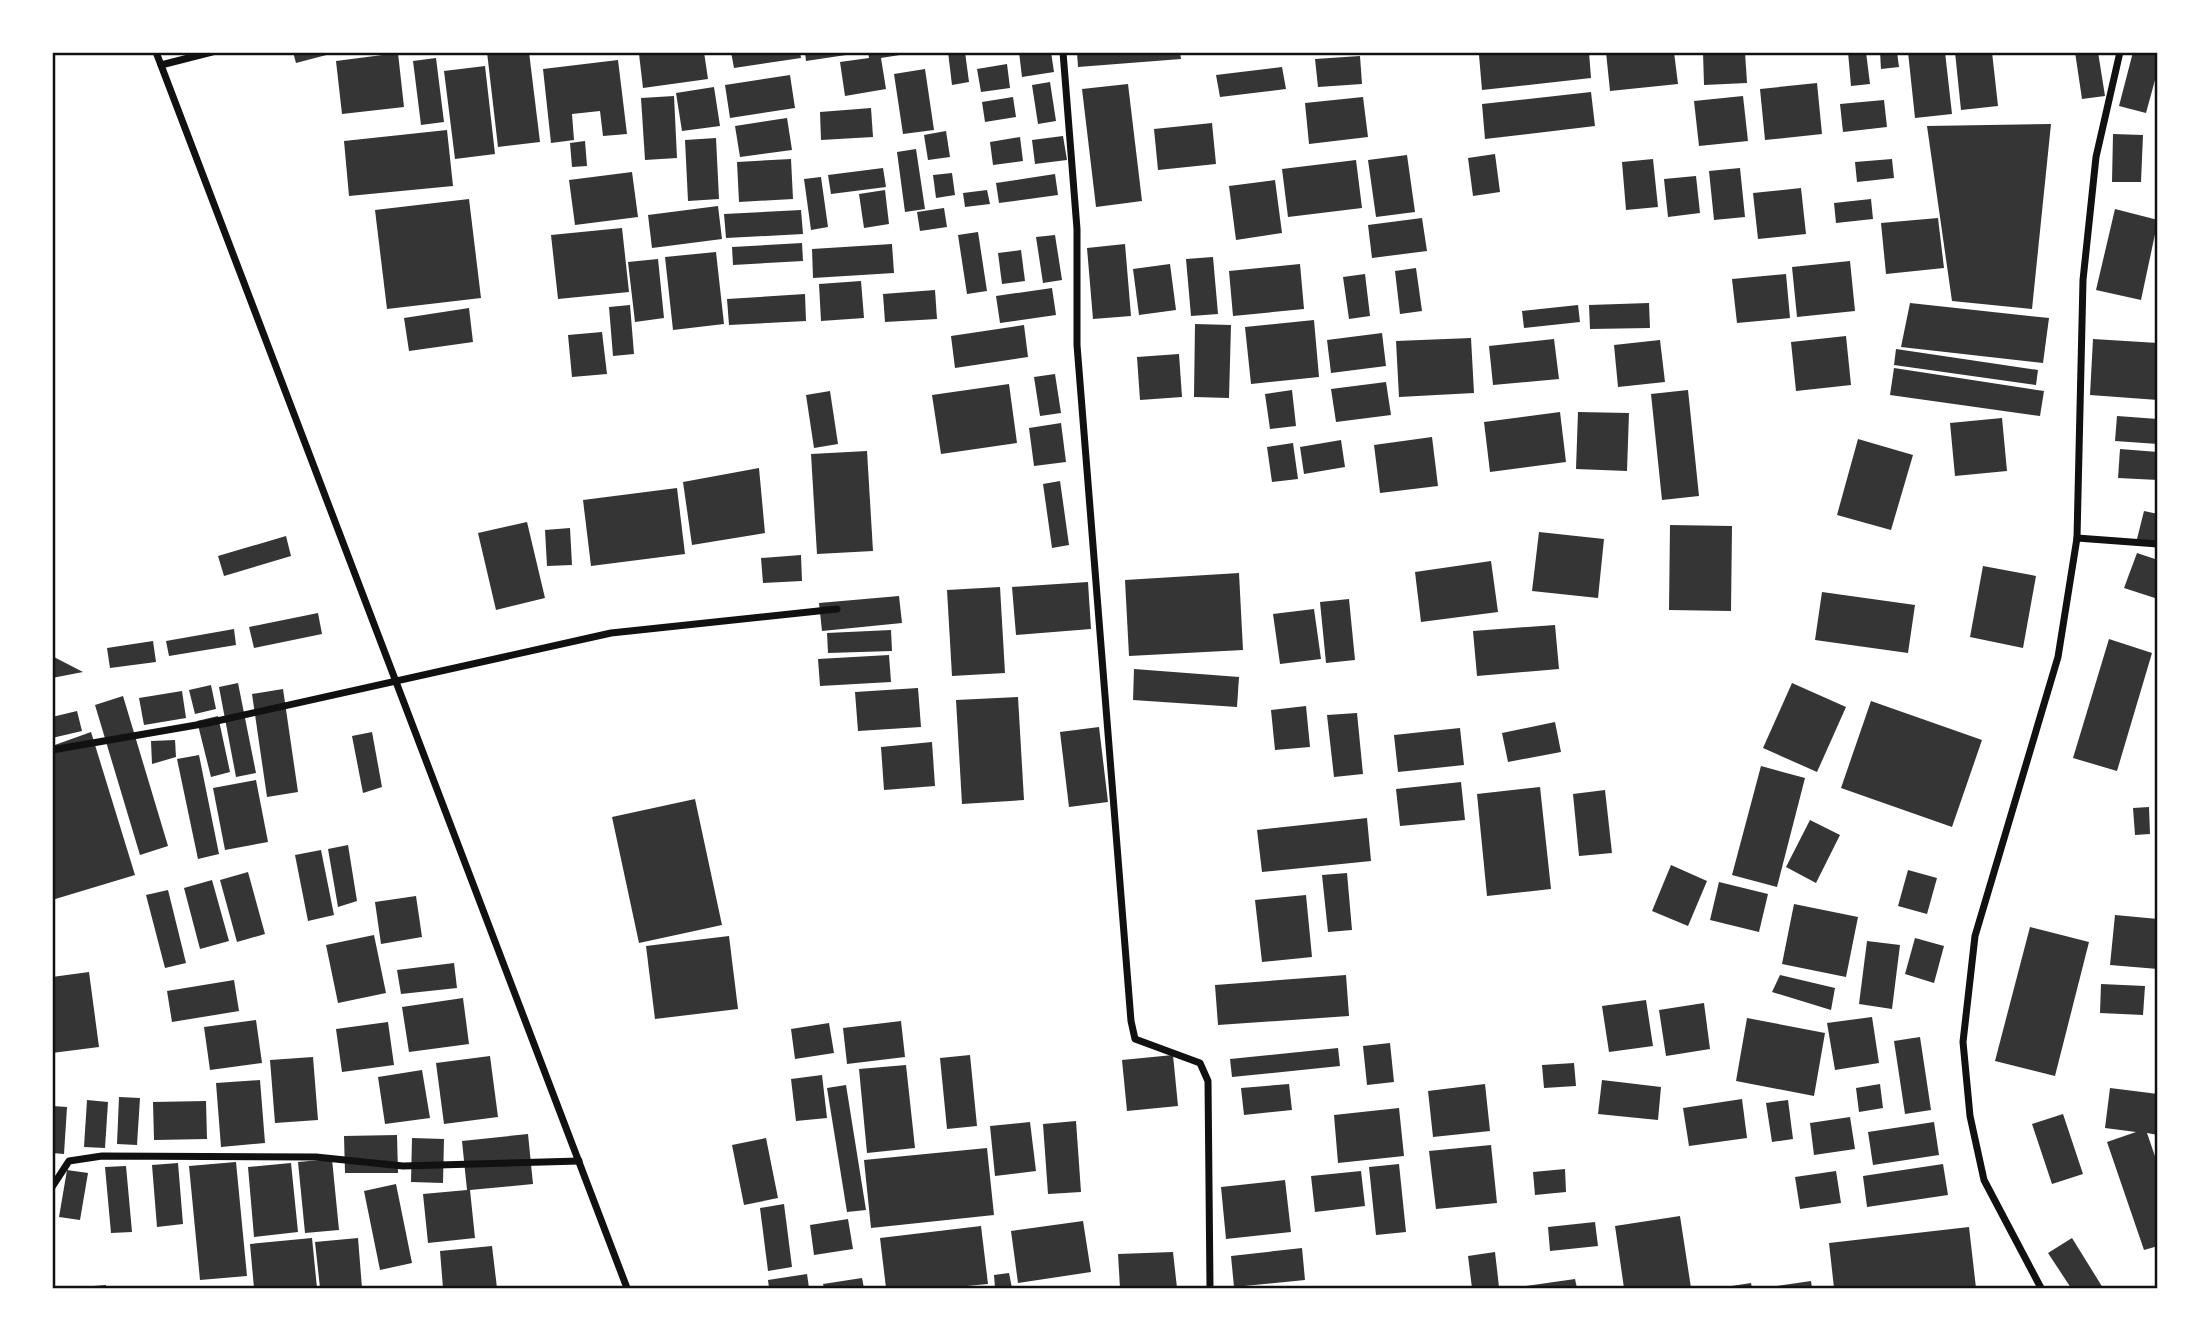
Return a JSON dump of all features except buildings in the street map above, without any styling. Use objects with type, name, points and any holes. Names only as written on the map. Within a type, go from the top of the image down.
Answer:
[{"type":"street","points":[[156,52],[627,1289]]},
{"type":"street","points":[[161,65],[212,52]]},
{"type":"street","points":[[1063,52],[1077,229],[1077,345],[1131,1021],[1135,1040],[1200,1062],[1208,1080],[1210,1289]]},
{"type":"street","points":[[2041,1289],[1984,1180],[1970,1116],[1962,1042],[1975,936],[2058,657],[2077,538],[2083,280],[2096,157],[2120,52]]},
{"type":"street","points":[[2077,538],[2158,544]]},
{"type":"street","points":[[52,750],[208,723],[611,633],[837,609]]},
{"type":"street","points":[[52,1187],[69,1161],[102,1156],[316,1157],[403,1166],[579,1161]]}]
